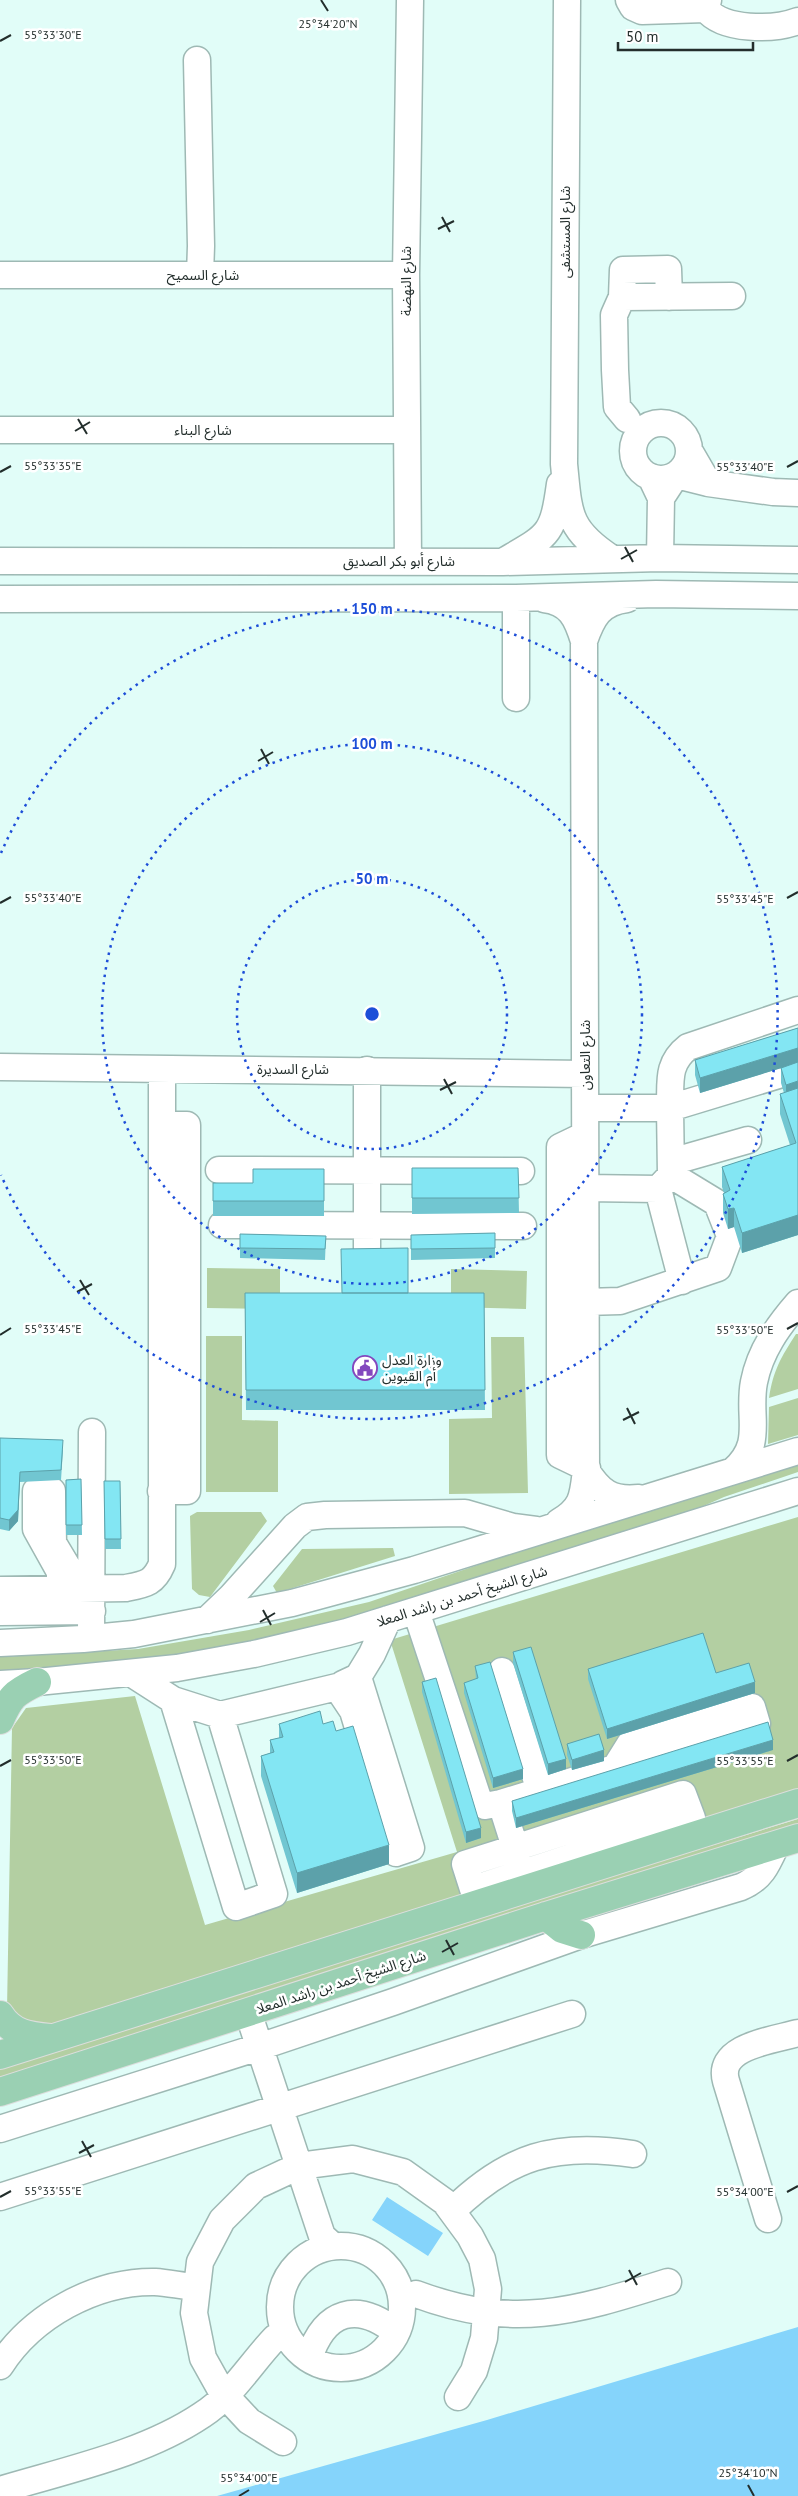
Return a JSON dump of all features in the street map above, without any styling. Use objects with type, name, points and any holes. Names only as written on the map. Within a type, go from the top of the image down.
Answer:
[{"type":"main road","points":[[0,1720],[9,1699],[18,1691],[37,1682]]},
{"type":"main road","points":[[0,2054],[54,2038],[525,1880],[798,1803]]},
{"type":"main road","name":"شارع الشيخ أحمد بن راشد المعلا","points":[[0,2092],[546,1916],[787,1842]]},
{"type":"main road","points":[[546,1916],[562,1929],[580,1935]]},
{"type":"main road","points":[[0,2014],[6,2025],[25,2035],[54,2038]]},
{"type":"street","name":"شارع النهضة","points":[[408,561],[406,275],[410,0]]},
{"type":"street","name":"شارع المستشفى","points":[[567,0],[564,464],[568,501],[579,532],[590,544],[611,558]]},
{"type":"street","points":[[630,0],[633,7],[642,11],[707,4],[713,17],[731,25],[787,25],[798,21]]},
{"type":"street","points":[[197,60],[200,275]]},
{"type":"street","name":"شارع السميح","points":[[0,275],[406,275]]},
{"type":"street","points":[[656,488],[637,466],[627,419],[617,407],[614,315],[622,298],[732,296]]},
{"type":"street","points":[[627,419],[666,423],[684,433],[690,452],[708,483]]},
{"type":"street","points":[[633,448],[640,431],[657,423]]},
{"type":"street","name":"شارع البناء","points":[[0,430],[406,430]]},
{"type":"street","points":[[676,476],[688,461],[690,452]]},
{"type":"street","name":"شارع المستشفى","points":[[503,562],[538,542],[552,526],[564,464]]},
{"type":"street","points":[[660,558],[656,488],[659,479],[676,476],[708,483],[773,492],[798,493]]},
{"type":"street","name":"شارع أبو بكر الصديق","points":[[0,562],[503,562],[611,558],[798,560]]},
{"type":"street","points":[[0,569],[58,562]]},
{"type":"street","points":[[680,594],[766,584],[798,584]]},
{"type":"street","points":[[0,599],[523,598],[680,594],[798,596]]},
{"type":"street","name":"شارع التعاون","points":[[584,641],[593,617],[608,604],[623,599],[680,594]]},
{"type":"street","points":[[516,698],[523,598]]},
{"type":"street","name":"شارع التعاون","points":[[523,598],[553,600],[568,608],[577,619],[584,641],[586,1469],[584,1492],[579,1506],[572,1514],[545,1529]]},
{"type":"street","points":[[682,1281],[666,1175],[672,1066],[677,1055],[688,1047],[798,1010]]},
{"type":"street","name":"شارع السديرة","points":[[0,1067],[585,1074]]},
{"type":"street","points":[[0,1612],[80,1598],[144,1584],[156,1577],[162,1564],[161,1490],[187,1491],[187,1126],[162,1125],[162,1069]]},
{"type":"street","points":[[586,1108],[670,1108],[798,1069]]},
{"type":"street","points":[[367,1070],[367,1253]]},
{"type":"street","points":[[586,1135],[560,1148],[560,1455],[586,1469],[597,1487],[610,1495],[625,1500],[644,1498]]},
{"type":"street","points":[[586,1188],[666,1175],[748,1140]]},
{"type":"street","points":[[219,1170],[367,1172],[521,1171]]},
{"type":"street","points":[[586,1302],[620,1301],[718,1268],[730,1236],[717,1203],[666,1175]]},
{"type":"street","points":[[222,1225],[367,1227],[523,1226]]},
{"type":"street","points":[[733,1471],[743,1463],[753,1445],[754,1383],[762,1357],[776,1331],[798,1303]]},
{"type":"street","points":[[87,1639],[80,1598],[92,1474],[108,1474],[109,1433],[92,1432]]},
{"type":"street","points":[[0,1642],[87,1639],[134,1634],[302,1601],[414,1570],[798,1451]]},
{"type":"street","points":[[649,1538],[729,1503],[798,1482]]},
{"type":"street","name":"شارع الشيخ أحمد بن راشد المعلا","points":[[0,1684],[176,1668],[254,1654],[347,1632],[798,1491]]},
{"type":"street","points":[[207,1620],[295,1526],[307,1517],[325,1515],[465,1513],[513,1527],[545,1529]]},
{"type":"street","points":[[0,1590],[80,1598]]},
{"type":"street","points":[[416,1611],[478,1798],[485,1806],[501,1804],[615,1768]]},
{"type":"street","points":[[130,1673],[173,1700],[220,1715],[348,1682],[372,1654],[388,1619]]},
{"type":"street","points":[[502,1670],[540,1791]]},
{"type":"street","points":[[348,1682],[411,1848],[396,1853],[354,1710],[348,1682]]},
{"type":"street","points":[[173,1700],[236,1907],[274,1894],[220,1715]]},
{"type":"street","points":[[683,1794],[692,1818],[525,1880],[473,1889],[465,1864],[683,1794]]},
{"type":"street","points":[[501,1804],[525,1880]]},
{"type":"street","points":[[0,2129],[260,2047],[580,1935],[748,1885],[762,1874],[787,1842]]},
{"type":"street","points":[[248,2012],[324,2244]]},
{"type":"street","points":[[0,2196],[572,2014]]},
{"type":"street","points":[[768,2219],[726,2081],[725,2068],[730,2057],[741,2050],[798,2033]]},
{"type":"street","points":[[452,2211],[491,2177],[516,2163],[572,2150],[606,2150],[633,2154]]},
{"type":"street","points":[[283,2442],[249,2421],[225,2396],[203,2358],[194,2313],[200,2262],[222,2220],[256,2186],[299,2166],[353,2159],[404,2172],[445,2202],[470,2236],[482,2259],[488,2289],[484,2338],[474,2371],[458,2397]]},
{"type":"street","points":[[405,2294],[400,2325],[390,2344],[379,2354],[358,2366],[336,2368],[289,2339],[280,2309],[283,2288],[292,2270],[305,2257],[324,2244],[346,2245],[367,2251],[385,2264],[405,2294],[448,2306],[486,2312],[534,2314],[568,2311],[668,2282]]},
{"type":"street","points":[[4,2348],[53,2312],[77,2299],[131,2284],[155,2282],[197,2287]]},
{"type":"street","points":[[0,2490],[130,2450],[167,2435],[203,2415],[289,2339],[316,2339],[328,2323],[342,2316],[361,2314],[380,2319],[396,2332]]},
{"type":"green space","points":[[207,1268],[280,1269],[280,1309],[207,1308]]},
{"type":"green space","points":[[451,1269],[527,1271],[526,1309],[451,1307]]},
{"type":"green space","points":[[796,1334],[798,1334],[798,1389],[769,1398],[778,1364]]},
{"type":"green space","points":[[206,1336],[242,1336],[242,1420],[278,1421],[278,1492],[206,1492]]},
{"type":"green space","points":[[491,1337],[524,1337],[528,1493],[449,1494],[449,1419],[492,1418]]},
{"type":"green space","points":[[798,1398],[798,1435],[768,1444],[769,1407]]},
{"type":"green space","points":[[798,1463],[798,1472],[724,1497],[651,1529],[369,1619],[143,1666],[0,1671],[0,1657],[138,1649],[249,1630],[369,1602],[539,1544]]},
{"type":"green space","points":[[197,1512],[261,1512],[267,1521],[210,1597],[199,1595],[192,1589],[190,1516]]},
{"type":"green space","points":[[798,1517],[798,1794],[36,2038],[7,2009],[12,1728],[26,1708],[135,1696],[205,1925],[457,1852],[390,1640]]},
{"type":"green space","points":[[393,1548],[395,1556],[277,1593],[273,1586],[302,1549]]},
{"type":"green space","points":[[798,1819],[798,1833],[0,2082],[0,2064]]},
{"type":"water","points":[[387,2197],[443,2233],[428,2256],[372,2220]]},
{"type":"water","points":[[798,2327],[798,2496],[217,2496],[487,2420]]},
{"type":"building","points":[[798,1028],[798,1048],[700,1078],[695,1060]]},
{"type":"building","points":[[798,1062],[798,1081],[786,1085],[781,1068]]},
{"type":"building","points":[[798,1088],[798,1215],[742,1233],[734,1208],[728,1209],[723,1194],[730,1190],[722,1167],[796,1143],[780,1094]]},
{"type":"building","points":[[412,1168],[518,1168],[519,1198],[412,1198]]},
{"type":"building","points":[[253,1169],[324,1169],[324,1201],[213,1201],[213,1183],[253,1183]]},
{"type":"building","points":[[495,1233],[495,1248],[411,1249],[411,1235]]},
{"type":"building","points":[[240,1234],[326,1236],[325,1249],[240,1248]]},
{"type":"building","points":[[408,1248],[408,1293],[342,1293],[341,1249]]},
{"type":"building","name":"وزارة العدل أم القيوين","points":[[245,1293],[484,1293],[485,1390],[246,1390]]},
{"type":"building","points":[[0,1438],[63,1440],[61,1470],[20,1472],[18,1510],[9,1520],[0,1518]]},
{"type":"building","points":[[81,1479],[82,1525],[66,1525],[66,1480]]},
{"type":"building","points":[[104,1481],[120,1481],[121,1539],[105,1539]]},
{"type":"building","points":[[703,1633],[716,1673],[749,1663],[755,1682],[607,1729],[588,1669]]},
{"type":"building","points":[[531,1647],[566,1759],[548,1764],[513,1652]]},
{"type":"building","points":[[490,1662],[523,1769],[493,1778],[464,1683],[478,1678],[475,1666]]},
{"type":"building","points":[[436,1678],[481,1828],[466,1832],[422,1682]]},
{"type":"building","points":[[320,1711],[323,1724],[333,1721],[336,1731],[353,1726],[389,1845],[297,1873],[261,1756],[274,1752],[270,1740],[283,1737],[279,1724]]},
{"type":"building","points":[[768,1722],[773,1740],[516,1818],[512,1801]]},
{"type":"building","points":[[599,1734],[604,1750],[572,1760],[567,1744]]},
{"type":"place","name":"وزارة العدل أم القيوين","points":[[365,1368]]}]
